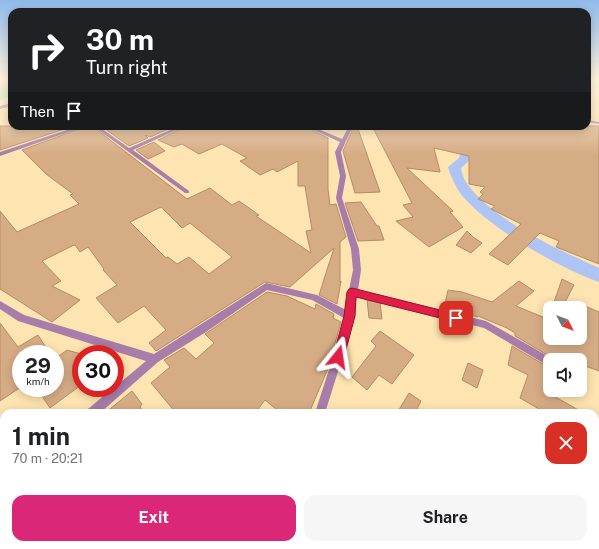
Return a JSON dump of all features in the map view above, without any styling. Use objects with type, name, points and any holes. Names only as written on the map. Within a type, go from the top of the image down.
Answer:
[{"type":"street","points":[[0,154],[72,130]]},
{"type":"street","points":[[102,130],[187,192]]},
{"type":"street","points":[[129,150],[174,130]]},
{"type":"street","points":[[316,130],[342,141]]},
{"type":"street","points":[[321,409],[350,316],[352,292],[357,270],[355,249],[339,198],[343,176],[338,152],[349,130]]},
{"type":"street","points":[[97,409],[154,359],[203,329],[266,286],[314,297],[350,316]]},
{"type":"street","points":[[352,292],[486,325],[543,358]]},
{"type":"street","points":[[0,304],[21,318],[154,359]]},
{"type":"building","points":[[0,126],[8,126],[8,130],[62,130],[0,150]]},
{"type":"building","points":[[591,126],[599,126],[599,264],[556,247],[559,241],[540,233],[508,265],[489,254],[521,224],[491,209],[495,206],[478,199],[483,194],[480,192],[485,187],[469,184],[469,156],[434,148],[440,172],[407,168],[453,211],[450,212],[463,227],[429,247],[396,221],[413,217],[403,205],[412,203],[374,130],[591,130]]},
{"type":"building","points":[[76,130],[97,130],[187,199],[210,188],[232,205],[239,201],[259,215],[256,216],[311,253],[306,231],[312,230],[305,186],[298,186],[298,161],[277,172],[273,169],[260,175],[240,161],[247,158],[222,144],[199,154],[182,144],[174,147],[158,140],[178,130],[312,130],[328,138],[328,189],[330,205],[336,204],[346,237],[340,242],[340,282],[341,281],[337,304],[319,295],[334,248],[290,287],[265,282],[156,351],[149,343],[166,330],[144,306],[118,323],[96,298],[117,285],[103,270],[104,269],[88,247],[80,252],[75,245],[42,261],[61,281],[52,286],[80,300],[52,322],[0,289],[0,211],[17,232],[79,204],[70,195],[73,194],[46,174],[22,150]],"holes":[[[161,207],[182,228],[190,223],[232,257],[209,274],[189,257],[177,264],[168,257],[166,258],[130,222]]]},
{"type":"building","points":[[107,130],[166,130],[150,137],[145,135],[148,138],[129,146]]},
{"type":"building","points":[[352,130],[358,130],[380,192],[355,193],[343,151]]},
{"type":"building","points":[[154,142],[165,151],[148,159],[136,150]]},
{"type":"building","points":[[361,202],[377,226],[379,226],[384,240],[358,241],[345,203]]},
{"type":"building","points":[[467,231],[482,243],[471,253],[456,245]]},
{"type":"building","points":[[562,279],[574,285],[566,301],[554,301]]},
{"type":"building","points":[[519,281],[534,291],[516,306],[543,317],[543,345],[587,345],[587,307],[599,312],[599,371],[587,367],[587,353],[544,353],[515,336],[515,333],[507,328],[478,316],[444,308],[448,290],[462,292],[492,302]]},
{"type":"building","points":[[267,292],[287,296],[315,309],[316,304],[334,314],[333,318],[341,322],[327,371],[311,409],[276,409],[265,400],[258,409],[173,409],[151,383],[170,367],[164,360],[184,348],[196,359],[214,343],[205,334]]},
{"type":"building","points":[[367,300],[380,303],[382,319],[369,318]]},
{"type":"building","points":[[0,323],[16,345],[12,345],[12,393],[0,401]]},
{"type":"building","points":[[380,331],[414,355],[392,384],[379,375],[367,390],[352,377],[376,346],[371,341]]},
{"type":"building","points":[[38,335],[44,345],[21,345]]},
{"type":"building","points":[[512,346],[543,364],[543,397],[555,397],[577,409],[539,409],[520,398],[528,375],[508,365]]},
{"type":"building","points":[[67,350],[72,351],[72,392],[50,408],[43,397],[64,397],[64,352]]},
{"type":"building","points":[[468,363],[483,370],[477,388],[462,380]]},
{"type":"building","points":[[132,391],[142,404],[140,407],[141,409],[110,409]]},
{"type":"building","points":[[409,393],[421,401],[417,409],[399,409]]},
{"type":"waterway","points":[[478,130],[470,142],[464,160],[454,167],[459,182],[469,195],[502,223],[522,236],[564,259],[599,275]]},
{"type":"route","points":[[338,357],[350,316],[352,292],[456,318]]}]
